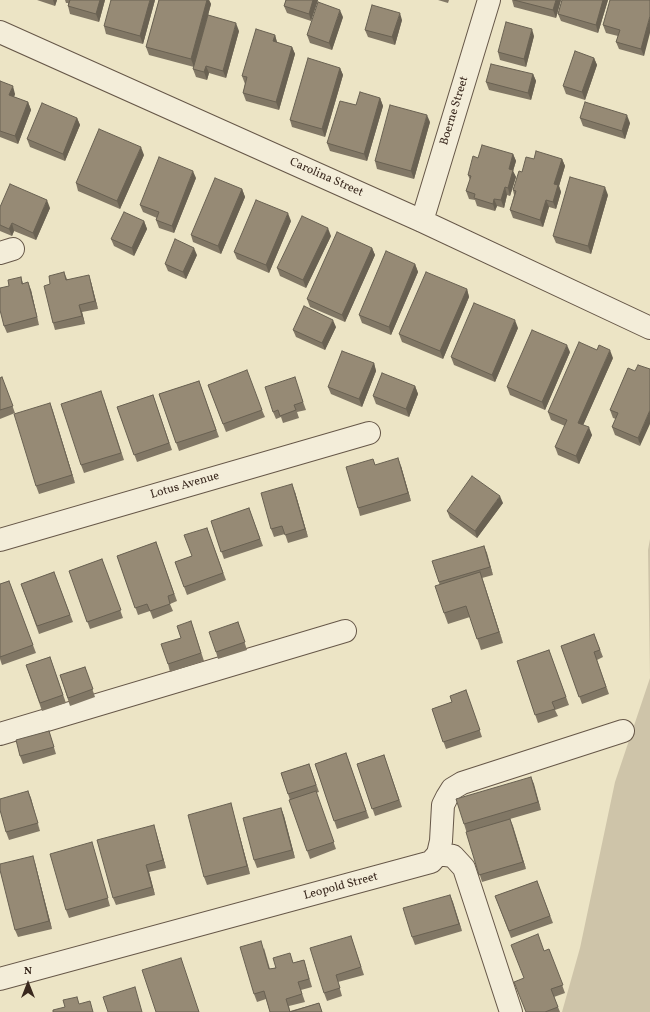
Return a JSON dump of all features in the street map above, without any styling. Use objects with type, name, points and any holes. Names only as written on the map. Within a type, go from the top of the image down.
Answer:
[{"type":"street","name":"Boerne Street","points":[[422,221],[489,0]]},
{"type":"street","name":"Carolina Street","points":[[0,32],[422,221],[650,328]]},
{"type":"street","name":"Lotus Avenue","points":[[0,540],[369,433]]},
{"type":"street","points":[[0,734],[345,631]]},
{"type":"street","points":[[511,1012],[464,868],[453,856],[438,854],[441,841],[443,805],[452,789],[462,783],[623,731]]},
{"type":"street","name":"Leopold Street","points":[[0,979],[431,862],[438,854]]},
{"type":"shaded area","points":[[650,539],[650,678],[648,550]]},
{"type":"shaded area","points":[[650,678],[650,1012],[562,1012],[580,948],[615,782]]},
{"type":"building","points":[[70,0],[100,0],[96,14],[68,6]]},
{"type":"building","points":[[111,0],[150,0],[140,36],[104,26]]},
{"type":"building","points":[[159,0],[207,0],[191,59],[146,47]]},
{"type":"building","points":[[286,0],[313,0],[309,14],[284,6]]},
{"type":"building","points":[[514,0],[556,0],[553,10]]},
{"type":"building","points":[[562,0],[603,0],[596,25],[558,14]]},
{"type":"building","points":[[610,0],[650,0],[650,16],[641,49],[616,42],[620,30],[603,25]]},
{"type":"building","points":[[318,2],[340,10],[329,43],[307,35]]},
{"type":"building","points":[[372,5],[400,13],[392,37],[365,30]]},
{"type":"building","points":[[208,15],[236,23],[223,71],[206,66],[204,72],[193,69]]},
{"type":"building","points":[[506,22],[532,29],[524,59],[498,52]]},
{"type":"building","points":[[256,29],[275,35],[273,41],[292,47],[276,102],[243,93],[247,77],[242,76]]},
{"type":"building","points":[[575,51],[594,58],[582,92],[563,86]]},
{"type":"building","points":[[308,58],[340,68],[322,129],[290,120]]},
{"type":"building","points":[[491,64],[533,74],[528,93],[486,82]]},
{"type":"building","points":[[0,81],[13,86],[9,95],[28,102],[15,136],[0,131]]},
{"type":"building","points":[[360,92],[380,98],[364,154],[327,143],[340,101],[356,105]]},
{"type":"building","points":[[585,102],[627,115],[622,131],[580,118]]},
{"type":"building","points":[[42,103],[77,118],[63,154],[27,139]]},
{"type":"building","points":[[390,105],[427,115],[411,171],[375,161]]},
{"type":"building","points":[[99,129],[141,147],[117,201],[76,183]]},
{"type":"building","points":[[482,145],[513,154],[509,169],[513,170],[508,188],[505,187],[501,200],[494,199],[493,204],[474,198],[475,194],[466,191],[471,176],[468,175],[473,156],[478,158]]},
{"type":"building","points":[[536,151],[562,159],[554,184],[558,185],[553,202],[546,200],[540,220],[510,210],[516,191],[513,190],[519,171],[522,172],[526,157],[534,159]]},
{"type":"building","points":[[159,157],[193,171],[172,226],[156,220],[159,212],[140,205]]},
{"type":"building","points":[[570,177],[605,187],[588,246],[553,236]]},
{"type":"building","points":[[215,178],[242,189],[218,246],[191,235]]},
{"type":"building","points":[[10,184],[47,200],[33,233],[12,223],[9,229],[0,225],[0,207]]},
{"type":"building","points":[[256,200],[288,213],[266,265],[234,252]]},
{"type":"building","points":[[124,212],[144,221],[132,248],[111,239]]},
{"type":"building","points":[[302,216],[328,228],[303,280],[277,268]]},
{"type":"building","points":[[337,232],[372,248],[342,315],[307,299]]},
{"type":"building","points":[[175,239],[194,248],[183,272],[165,264]]},
{"type":"building","points":[[386,251],[415,264],[389,327],[359,315]]},
{"type":"building","points":[[64,272],[66,280],[89,275],[95,301],[79,305],[82,316],[53,323],[44,286],[50,284],[49,276]]},
{"type":"building","points":[[426,272],[467,289],[440,351],[399,334]]},
{"type":"building","points":[[21,277],[22,284],[28,282],[37,317],[4,326],[0,310],[0,288],[9,286],[8,280]]},
{"type":"building","points":[[474,303],[515,320],[492,375],[451,357]]},
{"type":"building","points":[[304,306],[333,320],[322,343],[293,330]]},
{"type":"building","points":[[532,330],[567,345],[542,402],[507,387]]},
{"type":"building","points":[[579,342],[597,350],[599,345],[610,350],[578,423],[589,427],[576,456],[555,447],[567,420],[548,412]]},
{"type":"building","points":[[342,351],[374,363],[359,399],[328,387]]},
{"type":"building","points":[[638,365],[650,369],[650,410],[638,438],[612,427],[618,413],[610,410],[628,368],[635,371]]},
{"type":"building","points":[[247,370],[262,410],[223,424],[208,385]]},
{"type":"building","points":[[382,373],[415,386],[406,409],[373,396]]},
{"type":"building","points":[[2,377],[13,406],[0,410],[0,378]]},
{"type":"building","points":[[295,377],[303,402],[294,405],[296,410],[280,416],[278,410],[273,412],[265,387]]},
{"type":"building","points":[[199,381],[216,430],[176,443],[159,394]]},
{"type":"building","points":[[101,391],[121,453],[81,465],[61,404]]},
{"type":"building","points":[[153,395],[169,443],[134,455],[117,407]]},
{"type":"building","points":[[50,403],[72,475],[36,486],[14,414]]},
{"type":"building","points":[[398,458],[408,493],[358,508],[346,467],[373,459],[375,465]]},
{"type":"building","points":[[472,476],[500,496],[475,531],[447,511]]},
{"type":"building","points":[[292,484],[305,529],[285,535],[282,526],[271,529],[261,493]]},
{"type":"building","points":[[249,508],[260,539],[221,552],[211,521]]},
{"type":"building","points":[[207,528],[223,573],[184,587],[175,562],[192,556],[184,535]]},
{"type":"building","points":[[156,542],[174,594],[168,596],[170,604],[150,611],[147,604],[135,608],[117,556]]},
{"type":"building","points":[[484,546],[490,567],[439,582],[432,561]]},
{"type":"building","points":[[102,559],[121,610],[87,622],[69,571]]},
{"type":"building","points":[[54,572],[70,615],[37,626],[21,584]]},
{"type":"building","points":[[480,572],[499,632],[477,639],[466,606],[444,613],[435,586]]},
{"type":"building","points":[[9,581],[33,645],[0,657],[0,584]]},
{"type":"building","points":[[191,621],[201,653],[168,664],[161,644],[181,638],[177,626]]},
{"type":"building","points":[[238,622],[245,642],[216,652],[209,632]]},
{"type":"building","points":[[594,634],[600,650],[594,652],[606,687],[579,697],[561,646]]},
{"type":"building","points":[[549,650],[566,697],[552,702],[555,709],[535,715],[517,661]]},
{"type":"building","points":[[50,657],[63,695],[40,703],[26,665]]},
{"type":"building","points":[[85,667],[93,689],[68,698],[60,675]]},
{"type":"building","points":[[466,690],[480,730],[443,742],[432,709],[452,702],[450,696]]},
{"type":"building","points":[[49,731],[54,747],[20,756],[16,740]]},
{"type":"building","points":[[346,753],[366,811],[334,821],[315,764]]},
{"type":"building","points":[[384,755],[399,800],[372,809],[357,764]]},
{"type":"building","points":[[309,764],[316,785],[288,794],[281,773]]},
{"type":"building","points":[[531,777],[538,802],[464,824],[456,799]]},
{"type":"building","points":[[28,791],[38,823],[6,832],[0,810],[0,799]]},
{"type":"building","points":[[316,791],[334,842],[307,851],[289,800]]},
{"type":"building","points":[[231,803],[247,866],[204,877],[188,815]]},
{"type":"building","points":[[281,808],[292,850],[254,860],[243,818]]},
{"type":"building","points":[[510,819],[523,862],[479,875],[466,832]]},
{"type":"building","points":[[154,825],[163,860],[146,865],[152,887],[113,898],[97,840]]},
{"type":"building","points":[[92,842],[108,898],[66,910],[50,854]]},
{"type":"building","points":[[33,856],[49,921],[15,930],[0,870],[0,864]]},
{"type":"building","points":[[537,881],[550,916],[509,931],[495,896]]},
{"type":"building","points":[[450,895],[459,924],[412,937],[403,908]]},
{"type":"building","points":[[538,934],[544,951],[549,949],[563,985],[551,989],[558,1007],[545,1012],[526,1012],[514,982],[524,978],[511,945]]},
{"type":"building","points":[[351,936],[361,967],[336,975],[340,988],[324,993],[310,948]]},
{"type":"building","points":[[261,941],[269,969],[276,968],[273,958],[290,953],[293,963],[304,960],[309,979],[298,982],[302,994],[286,999],[290,1012],[270,1012],[264,991],[254,994],[240,947]]},
{"type":"building","points":[[181,958],[199,1012],[156,1012],[142,970]]},
{"type":"building","points":[[135,987],[142,1012],[108,1012],[103,997]]},
{"type":"building","points":[[77,997],[79,1004],[90,1001],[93,1012],[53,1012],[53,1010],[65,1007],[63,1000]]},
{"type":"building","points":[[319,1003],[322,1012],[290,1012]]}]
